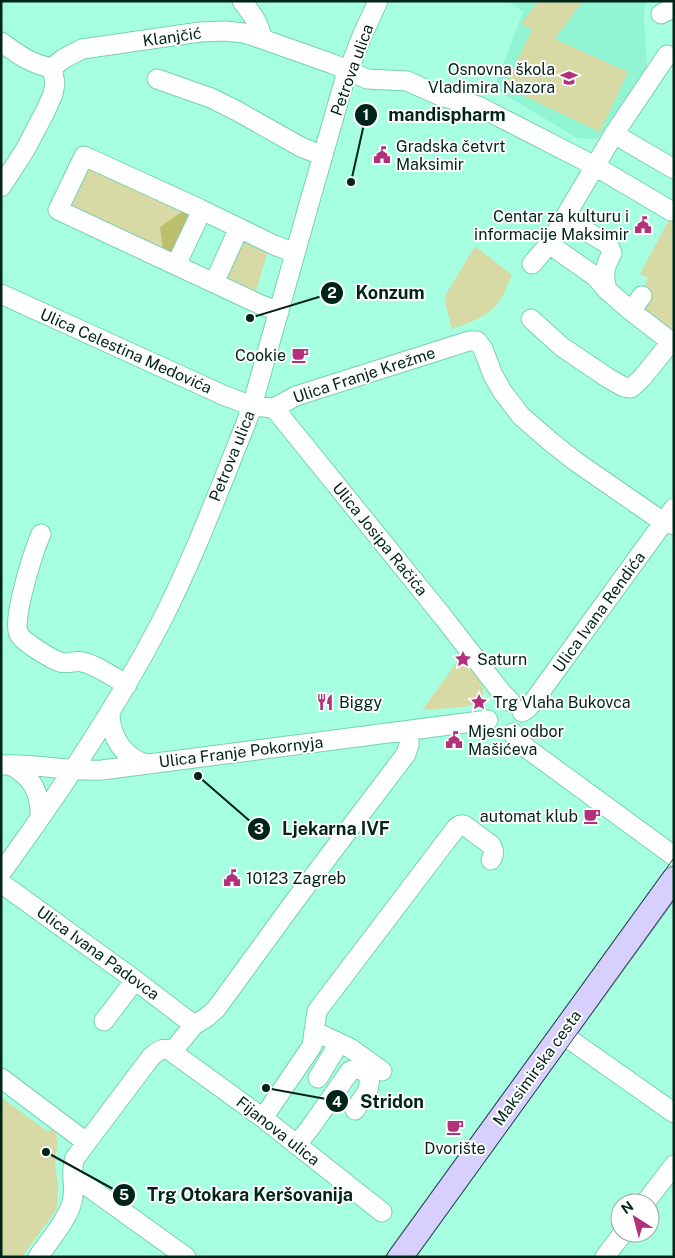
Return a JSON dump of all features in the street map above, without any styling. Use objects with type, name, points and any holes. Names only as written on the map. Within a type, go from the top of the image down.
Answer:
[{"type":"main road","name":"Maksimirska cesta","points":[[400,1257],[674,879]]},
{"type":"street","points":[[242,1],[254,16],[262,38]]},
{"type":"street","name":"Petrova ulica","points":[[1,873],[8,848],[40,818],[110,713],[160,623],[204,528],[252,406],[349,71],[378,1]]},
{"type":"street","name":"Klanjčić","points":[[52,68],[63,59],[82,49],[200,32],[225,31],[244,33],[262,38],[370,80],[407,80],[441,96],[478,106],[595,166],[671,211]]},
{"type":"street","points":[[1,42],[27,60],[39,66],[52,68],[55,83],[49,102],[25,150],[1,187]]},
{"type":"street","points":[[532,264],[549,244],[614,134],[668,55]]},
{"type":"street","points":[[157,79],[211,98],[301,147],[323,156]]},
{"type":"street","points":[[614,134],[674,169]]},
{"type":"street","points":[[279,312],[214,284],[58,210],[84,156],[274,245],[295,253]]},
{"type":"street","points":[[176,265],[202,210]]},
{"type":"street","points":[[564,218],[608,244],[612,253],[605,267],[604,279],[607,290]]},
{"type":"street","points":[[214,284],[239,228]]},
{"type":"street","points":[[531,319],[562,347],[624,387],[631,388],[642,378],[672,343],[631,311],[607,290],[596,277],[549,244]]},
{"type":"street","name":"Ulica Celestina Medovića","points":[[1,294],[252,406]]},
{"type":"street","points":[[631,311],[642,296]]},
{"type":"street","name":"Ulica Franje Krežme","points":[[252,406],[274,408],[289,399],[304,394],[469,341],[477,341],[484,349],[493,375],[502,391],[521,416],[575,461],[670,518]]},
{"type":"street","name":"Ulica Josipa Račića","points":[[274,408],[438,610],[502,693],[516,707]]},
{"type":"street","name":"Ulica Ivana Rendića","points":[[516,707],[528,708],[534,702],[670,518]]},
{"type":"street","points":[[41,534],[32,556],[16,624],[18,634],[26,643],[59,662],[68,664],[80,661],[89,663],[127,684]]},
{"type":"street","points":[[506,701],[516,707],[522,717],[520,727],[508,735],[499,734],[491,729],[488,715],[496,703],[506,701]]},
{"type":"street","points":[[110,713],[112,731],[120,745],[134,760],[147,764]]},
{"type":"street","points":[[38,1257],[68,1214],[73,1197],[72,1164],[86,1142],[151,1057],[162,1049],[168,1049],[172,1052],[194,1024],[207,1017],[216,1009],[406,754],[409,745],[409,731],[488,720]]},
{"type":"street","name":"Ulica Franje Pokornyja","points":[[6,765],[44,766],[73,770],[102,770],[409,731]]},
{"type":"street","points":[[513,733],[519,742],[529,750],[674,856]]},
{"type":"street","points":[[6,765],[19,770],[31,782],[38,797],[40,818]]},
{"type":"street","points":[[263,1118],[312,1046],[317,1012],[456,828],[464,825],[491,845],[494,855],[491,860]]},
{"type":"street","name":"Ulica Ivana Padovca","points":[[1,884],[194,1024]]},
{"type":"street","points":[[104,1021],[135,980]]},
{"type":"street","points":[[314,1031],[350,1048],[374,1070]]},
{"type":"street","points":[[562,1034],[674,1114]]},
{"type":"street","points":[[318,1078],[339,1042]]},
{"type":"street","name":"Fijanova ulica","points":[[172,1052],[263,1118],[382,1212]]},
{"type":"street","points":[[296,1145],[330,1101],[350,1071],[356,1069],[374,1070]]},
{"type":"street","points":[[355,1110],[368,1090],[370,1078],[374,1070]]},
{"type":"street","points":[[1,1078],[86,1142]]},
{"type":"street","points":[[653,1193],[674,1165]]},
{"type":"street","points":[[73,1180],[84,1183],[186,1257]]},
{"type":"street","points":[[605,1257],[616,1243]]},
{"type":"shaded area","name":"Osnovna škola Vladimira Nazora","points":[[509,1],[647,1],[644,17],[647,68],[599,138],[577,138],[494,88],[523,12]]},
{"type":"shaded area","points":[[538,1],[583,1],[555,39],[628,72],[600,132],[505,87],[532,29],[521,24]]},
{"type":"shaded area","points":[[87,167],[190,215],[173,254],[68,207]]},
{"type":"shaded area","points":[[674,210],[674,331],[643,310],[642,290],[648,278],[640,274]]},
{"type":"shaded area","points":[[183,211],[190,215],[173,254],[163,250],[160,227]]},
{"type":"shaded area","points":[[238,241],[268,251],[256,291],[224,277]]},
{"type":"shaded area","points":[[475,246],[512,275],[502,297],[490,311],[478,319],[452,329],[445,302],[446,294]]},
{"type":"shaded area","points":[[460,658],[480,682],[483,693],[482,698],[478,702],[467,706],[422,710]]},
{"type":"shaded area","points":[[1,1097],[48,1132],[52,1128],[56,1132],[58,1141],[55,1162],[58,1185],[57,1209],[22,1257],[1,1257]]},
{"type":"tram line","points":[[385,1257],[674,858]]},
{"type":"tram line","points":[[416,1257],[674,899]]},
{"type":"place","name":"Osnovna škola Vladimira Nazora","points":[[569,78]]},
{"type":"place","name":"Gradska četvrt Maksimir","points":[[382,155]]},
{"type":"place","name":"mandispharm","points":[[351,182]]},
{"type":"place","name":"Centar za kulturu i informacije Maksimir","points":[[643,225]]},
{"type":"place","name":"Konzum","points":[[250,318]]},
{"type":"place","name":"Cookie","points":[[300,355]]},
{"type":"place","name":"Saturn","points":[[463,659]]},
{"type":"place","name":"Biggy","points":[[325,702]]},
{"type":"place","name":"Trg Vlaha Bukovca","points":[[479,702]]},
{"type":"place","name":"Mjesni odbor Mašićeva","points":[[454,740]]},
{"type":"place","name":"Ljekarna IVF","points":[[198,776]]},
{"type":"place","name":"automat klub","points":[[592,816]]},
{"type":"place","name":"10123 Zagreb","points":[[232,878]]},
{"type":"place","name":"Stridon","points":[[266,1088]]},
{"type":"place","name":"Dvorište","points":[[455,1127]]},
{"type":"place","name":"Trg Otokara Keršovanija","points":[[46,1152]]}]
